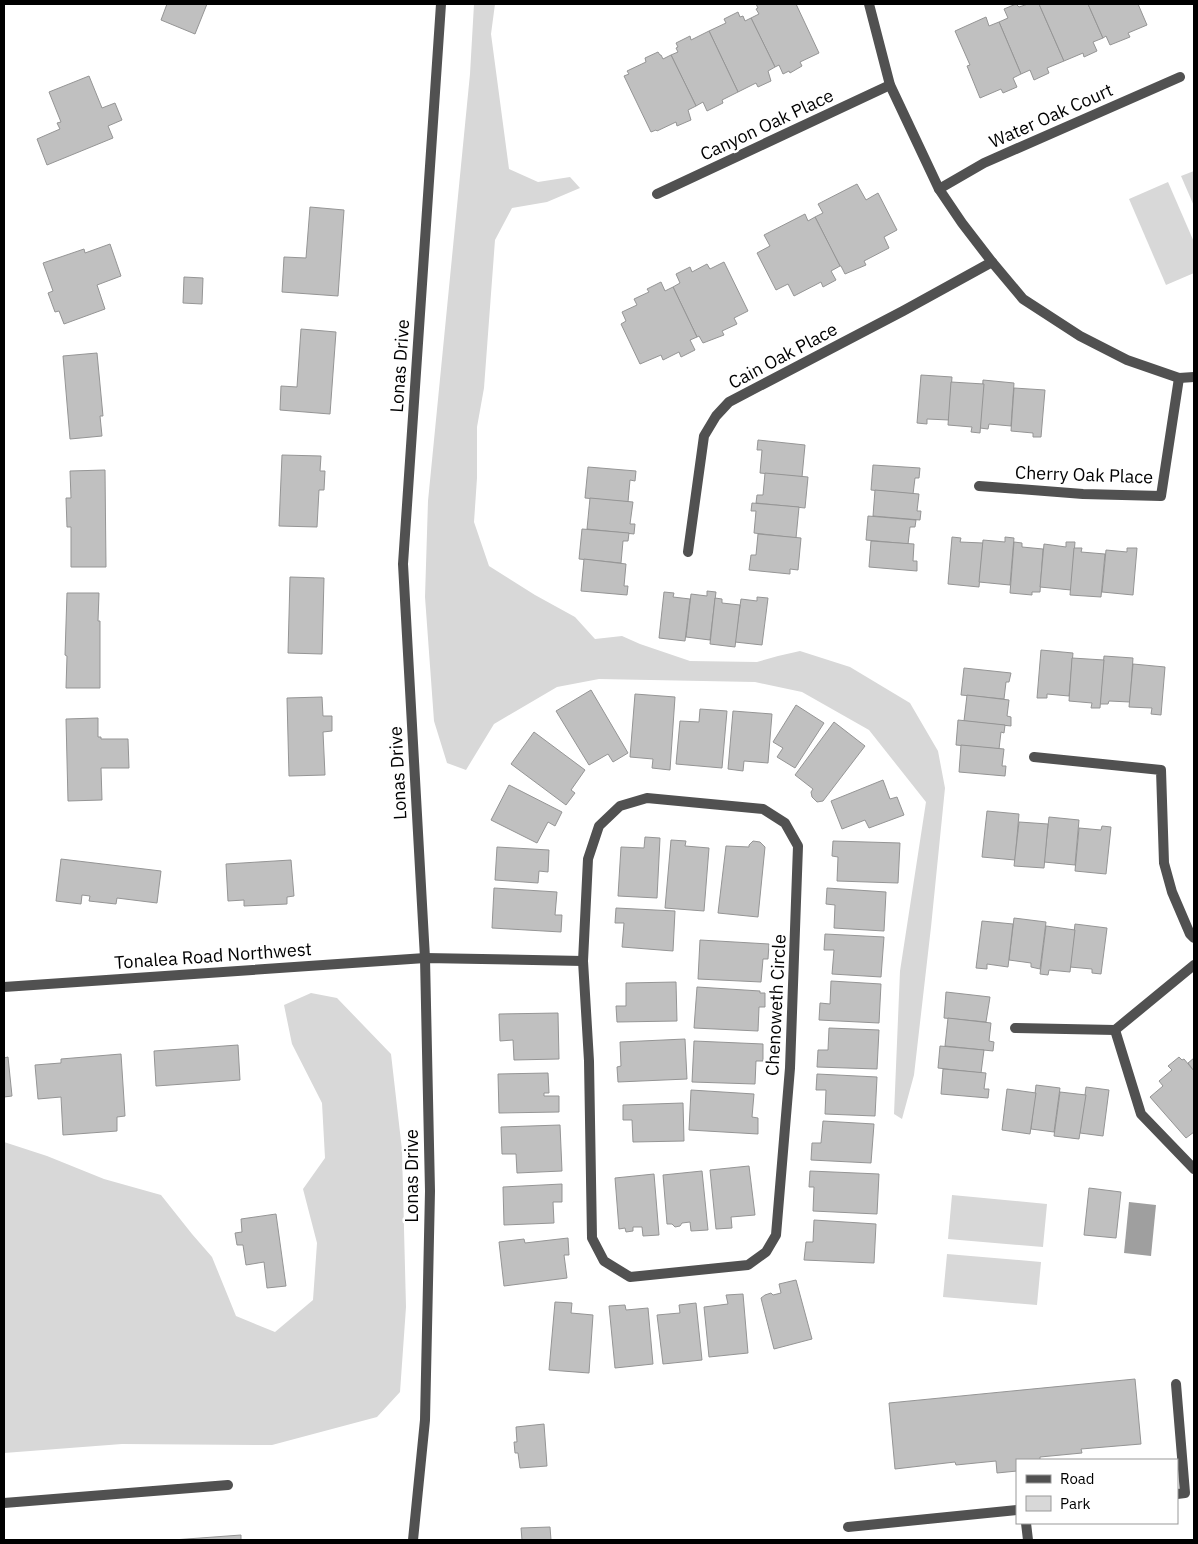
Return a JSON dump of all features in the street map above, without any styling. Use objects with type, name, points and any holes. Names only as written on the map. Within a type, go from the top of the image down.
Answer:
[{"type":"street","name":"Lonas Drive","points":[[413,1540],[425,1420],[430,1200],[425,958],[403,564],[441,4]]},
{"type":"street","points":[[868,4],[890,85],[939,189],[962,223],[1023,299],[1080,336],[1127,360],[1179,378],[1194,377]]},
{"type":"street","name":"Water Oak Court","points":[[939,189],[984,163],[1180,77]]},
{"type":"street","name":"Canyon Oak Place","points":[[657,194],[890,85]]},
{"type":"street","name":"Cain Oak Place","points":[[688,552],[704,436],[716,416],[729,402],[992,262]]},
{"type":"street","name":"Cherry Oak Place","points":[[979,486],[1083,494],[1161,496],[1179,378]]},
{"type":"street","points":[[1034,757],[1161,770],[1164,863],[1172,892],[1190,934],[1194,938]]},
{"type":"street","name":"Chenoweth Circle","points":[[647,798],[763,810],[785,823],[798,846],[790,1068],[777,1225],[776,1235],[766,1252],[748,1265],[630,1277],[604,1261],[592,1238],[588,1061],[583,961],[588,859],[599,826],[620,806],[647,798]]},
{"type":"street","name":"Tonalea Road Northwest","points":[[4,987],[425,958],[583,961]]},
{"type":"street","points":[[1015,1028],[1115,1030],[1194,965]]},
{"type":"street","points":[[1115,1030],[1141,1114],[1194,1169]]},
{"type":"street","points":[[1176,1384],[1185,1493],[1178,1494]]},
{"type":"street","points":[[4,1503],[228,1485]]},
{"type":"street","points":[[848,1527],[1016,1510]]},
{"type":"street","points":[[1026,1524],[1028,1540]]},
{"type":"green space","points":[[474,4],[495,4],[491,34],[509,169],[538,182],[570,177],[580,188],[547,202],[512,208],[495,240],[484,388],[477,427],[477,478],[474,522],[489,566],[575,617],[595,639],[622,636],[690,661],[757,662],[800,651],[850,667],[910,703],[938,751],[945,788],[914,1075],[902,1119],[894,1114],[900,971],[926,802],[869,730],[802,692],[755,682],[599,679],[557,687],[494,724],[466,770],[447,763],[434,721],[425,597],[428,501],[470,74]]},
{"type":"green space","points":[[1194,171],[1194,206],[1181,176]]},
{"type":"green space","points":[[1168,182],[1194,242],[1194,273],[1166,285],[1129,199]]},
{"type":"green space","points":[[311,993],[337,998],[391,1054],[402,1150],[406,1307],[400,1392],[377,1417],[272,1445],[122,1444],[4,1453],[4,1142],[47,1156],[104,1179],[161,1195],[212,1257],[236,1316],[275,1332],[313,1300],[317,1243],[303,1189],[325,1158],[322,1103],[292,1044],[284,1005]]},
{"type":"green space","points":[[952,1195],[1047,1204],[1043,1247],[948,1239]]},
{"type":"green space","points":[[947,1254],[1041,1262],[1037,1305],[943,1297]]},
{"type":"shaded area","points":[[1129,1202],[1156,1205],[1151,1256],[1124,1253]]},
{"type":"building","points":[[167,4],[207,4],[195,34],[161,20]]},
{"type":"building","points":[[756,4],[796,4],[819,53],[800,62],[802,66],[790,73],[789,71],[783,74],[779,65],[775,67],[751,18],[759,14]]},
{"type":"building","points":[[1016,4],[1019,7],[1028,4],[1039,4],[1064,61],[1047,68],[1049,73],[1034,80],[1030,70],[1021,74],[999,22],[1008,18],[1004,9]]},
{"type":"building","points":[[1039,4],[1088,4],[1103,38],[1093,42],[1097,51],[1084,57],[1083,53],[1064,61]]},
{"type":"building","points":[[1088,4],[1138,4],[1147,25],[1128,33],[1130,37],[1110,45],[1106,36],[1103,38]]},
{"type":"building","points":[[738,12],[745,21],[751,18],[775,67],[768,71],[771,81],[758,87],[756,83],[738,92],[709,31],[726,23],[724,19]]},
{"type":"building","points":[[986,17],[989,26],[999,22],[1021,74],[1013,78],[1017,87],[1003,93],[1001,89],[980,98],[967,66],[970,65],[955,31]]},
{"type":"building","points":[[709,31],[738,92],[722,100],[723,103],[707,111],[703,102],[696,106],[671,55],[678,52],[676,43],[690,36],[691,40]]},
{"type":"building","points":[[658,52],[663,59],[671,55],[696,106],[688,110],[691,120],[677,126],[676,122],[651,132],[624,76],[629,74],[627,71],[646,62],[645,58]]},
{"type":"building","points":[[89,76],[102,108],[115,103],[122,120],[108,126],[113,138],[47,165],[37,139],[60,129],[57,123],[61,122],[49,92]]},
{"type":"building","points":[[857,184],[866,200],[878,193],[897,230],[884,237],[889,248],[864,261],[866,265],[845,274],[815,217],[823,213],[818,204]]},
{"type":"building","points":[[310,207],[344,210],[338,296],[282,292],[284,257],[306,258]]},
{"type":"building","points":[[805,214],[808,221],[815,217],[840,266],[831,271],[836,280],[823,287],[821,282],[794,296],[788,284],[776,290],[757,253],[770,246],[764,235]]},
{"type":"building","points":[[110,244],[121,276],[97,285],[105,309],[64,324],[59,311],[55,312],[48,293],[53,291],[43,263],[84,249],[85,253]]},
{"type":"building","points":[[724,262],[748,311],[734,318],[737,324],[722,331],[724,335],[703,343],[699,336],[697,337],[673,287],[680,283],[676,274],[690,267],[692,272],[707,264],[710,269]]},
{"type":"building","points":[[184,277],[203,278],[202,304],[183,303]]},
{"type":"building","points":[[661,282],[665,291],[673,287],[697,337],[690,340],[695,350],[681,357],[679,352],[663,360],[661,355],[640,364],[621,324],[626,321],[622,312],[637,305],[634,299],[649,292],[647,289]]},
{"type":"building","points":[[301,329],[336,332],[330,414],[280,410],[281,386],[297,387]]},
{"type":"building","points":[[97,353],[103,416],[100,416],[102,436],[70,439],[63,356]]},
{"type":"building","points":[[921,375],[952,377],[949,420],[927,419],[927,424],[917,423]]},
{"type":"building","points":[[983,380],[1014,383],[1011,426],[989,424],[988,429],[980,428]]},
{"type":"building","points":[[951,382],[984,384],[980,433],[971,432],[972,427],[948,425]]},
{"type":"building","points":[[1014,388],[1045,390],[1041,437],[1033,437],[1033,433],[1011,431]]},
{"type":"building","points":[[758,440],[805,445],[802,477],[760,473],[762,450],[757,450]]},
{"type":"building","points":[[282,455],[321,456],[320,471],[325,471],[324,490],[319,490],[317,527],[279,526]]},
{"type":"building","points":[[873,465],[920,468],[919,478],[915,478],[913,494],[871,490]]},
{"type":"building","points":[[588,467],[636,471],[635,481],[630,480],[628,502],[585,498]]},
{"type":"building","points":[[105,470],[106,567],[71,567],[71,527],[67,527],[66,498],[71,498],[70,471]]},
{"type":"building","points":[[765,473],[808,477],[805,508],[756,503],[757,495],[763,495]]},
{"type":"building","points":[[875,490],[919,494],[917,511],[921,511],[920,520],[873,516]]},
{"type":"building","points":[[590,498],[633,502],[630,524],[635,524],[634,534],[587,529]]},
{"type":"building","points":[[752,503],[799,507],[796,538],[754,533],[756,511],[751,511]]},
{"type":"building","points":[[868,516],[916,520],[915,527],[910,527],[908,544],[866,540]]},
{"type":"building","points":[[582,529],[629,533],[628,541],[623,541],[621,563],[579,559]]},
{"type":"building","points":[[758,534],[801,538],[798,570],[790,569],[790,574],[749,570],[751,555],[756,555]]},
{"type":"building","points":[[952,537],[961,538],[960,542],[983,543],[979,587],[948,584]]},
{"type":"building","points":[[1005,537],[1014,538],[1010,585],[979,582],[983,540],[1005,542]]},
{"type":"building","points":[[871,541],[914,544],[913,561],[917,561],[917,571],[869,567]]},
{"type":"building","points":[[1014,542],[1022,543],[1022,547],[1043,549],[1040,592],[1032,592],[1032,595],[1010,593]]},
{"type":"building","points":[[1066,542],[1075,542],[1071,590],[1040,587],[1044,544],[1066,547]]},
{"type":"building","points":[[1074,548],[1082,548],[1081,552],[1105,554],[1101,597],[1070,595]]},
{"type":"building","points":[[1127,548],[1137,548],[1133,595],[1102,592],[1106,550],[1127,552]]},
{"type":"building","points":[[584,559],[626,564],[624,586],[628,586],[627,595],[581,591]]},
{"type":"building","points":[[290,577],[324,578],[322,654],[288,653]]},
{"type":"building","points":[[707,591],[716,592],[710,640],[686,637],[691,594],[707,596]]},
{"type":"building","points":[[664,592],[674,593],[673,597],[690,599],[685,641],[659,638]]},
{"type":"building","points":[[67,593],[99,593],[100,688],[66,688]]},
{"type":"building","points":[[757,597],[768,598],[762,645],[735,642],[741,599],[757,601]]},
{"type":"building","points":[[715,598],[722,599],[722,603],[740,605],[735,647],[710,644]]},
{"type":"building","points":[[1041,650],[1073,653],[1069,696],[1047,694],[1047,698],[1037,698]]},
{"type":"building","points":[[1104,656],[1133,658],[1130,702],[1109,701],[1108,704],[1100,704]]},
{"type":"building","points":[[1072,658],[1104,660],[1100,708],[1091,708],[1092,703],[1069,701]]},
{"type":"building","points":[[1133,664],[1165,667],[1161,715],[1151,714],[1152,708],[1129,707]]},
{"type":"building","points":[[964,668],[1011,673],[1009,682],[1006,682],[1004,699],[961,695]]},
{"type":"building","points":[[591,690],[628,753],[613,762],[608,754],[589,765],[556,711]]},
{"type":"building","points":[[635,694],[675,697],[670,770],[652,768],[653,759],[630,757]]},
{"type":"building","points":[[967,695],[1009,700],[1007,716],[1011,717],[1011,726],[964,721]]},
{"type":"building","points":[[322,697],[323,716],[332,716],[332,731],[323,732],[325,775],[289,776],[287,698]]},
{"type":"building","points":[[796,705],[824,723],[795,768],[777,757],[783,748],[773,742]]},
{"type":"building","points":[[700,709],[727,711],[722,768],[676,764],[680,721],[699,722]]},
{"type":"building","points":[[733,711],[772,714],[768,763],[744,761],[743,771],[728,769]]},
{"type":"building","points":[[98,718],[98,737],[101,737],[101,739],[128,739],[129,768],[101,768],[102,800],[68,801],[66,719]]},
{"type":"building","points":[[958,720],[1005,725],[1004,733],[1001,732],[999,749],[956,745]]},
{"type":"building","points":[[834,722],[865,746],[823,801],[817,802],[812,797],[811,792],[813,789],[795,775]]},
{"type":"building","points":[[534,732],[585,770],[571,790],[575,793],[566,805],[511,764]]},
{"type":"building","points":[[961,745],[1004,749],[1002,766],[1006,766],[1005,776],[959,772]]},
{"type":"building","points":[[883,780],[890,799],[897,797],[904,815],[869,828],[865,820],[842,829],[831,801]]},
{"type":"building","points":[[509,785],[562,812],[555,826],[548,822],[537,843],[491,820]]},
{"type":"building","points":[[987,811],[1019,814],[1015,860],[982,857]]},
{"type":"building","points":[[1049,817],[1079,820],[1075,865],[1044,862]]},
{"type":"building","points":[[1019,822],[1048,824],[1044,868],[1014,866]]},
{"type":"building","points":[[1102,826],[1111,827],[1106,874],[1075,871],[1079,828],[1101,830]]},
{"type":"building","points":[[645,837],[660,838],[657,898],[618,896],[621,847],[644,848]]},
{"type":"building","points":[[671,840],[686,841],[685,846],[709,848],[704,911],[665,908]]},
{"type":"building","points":[[753,841],[760,842],[765,847],[758,917],[718,913],[726,846],[749,847]]},
{"type":"building","points":[[833,841],[900,843],[898,883],[837,881],[838,857],[832,856]]},
{"type":"building","points":[[497,847],[549,850],[548,872],[539,871],[538,883],[495,880]]},
{"type":"building","points":[[61,859],[161,871],[157,903],[117,898],[116,904],[89,901],[90,896],[82,895],[81,904],[56,901]]},
{"type":"building","points":[[291,860],[294,896],[287,897],[287,904],[244,906],[244,900],[228,901],[226,864]]},
{"type":"building","points":[[494,888],[557,892],[555,915],[562,915],[561,932],[492,928]]},
{"type":"building","points":[[827,888],[886,892],[884,931],[834,928],[835,905],[826,904]]},
{"type":"building","points":[[616,908],[675,911],[673,951],[622,947],[624,923],[615,923]]},
{"type":"building","points":[[1014,918],[1046,922],[1040,969],[1031,967],[1031,963],[1009,960]]},
{"type":"building","points":[[982,921],[1013,924],[1008,967],[987,964],[987,969],[976,968]]},
{"type":"building","points":[[1075,924],[1107,928],[1101,974],[1092,973],[1092,969],[1070,967]]},
{"type":"building","points":[[1046,926],[1075,930],[1070,972],[1049,970],[1048,975],[1040,974]]},
{"type":"building","points":[[825,934],[884,937],[881,977],[832,974],[834,950],[824,950]]},
{"type":"building","points":[[700,940],[769,944],[768,959],[763,959],[761,982],[698,979]]},
{"type":"building","points":[[831,981],[881,984],[879,1023],[819,1020],[820,1003],[830,1004]]},
{"type":"building","points":[[676,982],[677,1021],[617,1022],[616,1006],[626,1006],[626,983]]},
{"type":"building","points":[[697,987],[760,991],[760,993],[765,993],[765,1007],[759,1007],[758,1031],[694,1028]]},
{"type":"building","points":[[946,992],[990,997],[986,1022],[944,1018]]},
{"type":"building","points":[[558,1013],[559,1059],[514,1060],[513,1040],[500,1041],[499,1014]]},
{"type":"building","points":[[948,1018],[991,1023],[989,1041],[994,1042],[993,1051],[945,1046]]},
{"type":"building","points":[[829,1028],[879,1030],[877,1069],[817,1067],[818,1050],[828,1050]]},
{"type":"building","points":[[685,1039],[687,1079],[618,1082],[617,1067],[621,1066],[620,1042]]},
{"type":"building","points":[[694,1041],[763,1044],[763,1061],[756,1061],[755,1084],[692,1082]]},
{"type":"building","points":[[238,1045],[240,1080],[156,1086],[154,1051]]},
{"type":"building","points":[[940,1046],[984,1050],[981,1073],[938,1068]]},
{"type":"building","points":[[121,1054],[125,1116],[117,1117],[117,1131],[63,1135],[61,1097],[38,1099],[35,1065],[61,1063],[61,1059]]},
{"type":"building","points":[[8,1057],[12,1096],[4,1097],[4,1058]]},
{"type":"building","points":[[1179,1057],[1182,1060],[1184,1059],[1194,1071],[1194,1132],[1186,1138],[1150,1097],[1163,1086],[1159,1081],[1172,1070],[1168,1066]]},
{"type":"building","points":[[1194,1058],[1194,1071],[1188,1063]]},
{"type":"building","points":[[943,1069],[986,1073],[984,1089],[989,1089],[988,1098],[941,1094]]},
{"type":"building","points":[[548,1073],[549,1093],[544,1093],[544,1096],[559,1096],[559,1112],[499,1113],[498,1074]]},
{"type":"building","points":[[817,1074],[877,1077],[875,1116],[825,1114],[826,1090],[816,1090]]},
{"type":"building","points":[[1036,1085],[1060,1088],[1054,1132],[1031,1129]]},
{"type":"building","points":[[1086,1087],[1109,1090],[1103,1136],[1080,1133]]},
{"type":"building","points":[[1007,1089],[1036,1093],[1030,1134],[1002,1130]]},
{"type":"building","points":[[691,1090],[754,1094],[752,1117],[758,1118],[758,1134],[689,1130]]},
{"type":"building","points":[[1060,1092],[1086,1095],[1079,1139],[1054,1136]]},
{"type":"building","points":[[683,1103],[684,1141],[633,1142],[632,1120],[623,1120],[623,1105]]},
{"type":"building","points":[[823,1121],[874,1124],[871,1163],[811,1160],[812,1143],[821,1143]]},
{"type":"building","points":[[560,1125],[562,1171],[517,1173],[516,1154],[502,1154],[501,1127]]},
{"type":"building","points":[[749,1166],[755,1215],[731,1217],[732,1228],[716,1229],[710,1170]]},
{"type":"building","points":[[702,1171],[708,1230],[691,1231],[690,1222],[682,1223],[680,1226],[675,1227],[672,1224],[667,1224],[663,1175]]},
{"type":"building","points":[[810,1171],[879,1174],[877,1214],[813,1211],[814,1187],[809,1187]]},
{"type":"building","points":[[654,1174],[659,1235],[643,1236],[642,1227],[633,1227],[633,1231],[626,1232],[625,1228],[619,1229],[615,1178]]},
{"type":"building","points":[[562,1184],[562,1202],[553,1202],[554,1223],[504,1225],[503,1187]]},
{"type":"building","points":[[1089,1188],[1121,1192],[1116,1238],[1084,1235]]},
{"type":"building","points":[[276,1214],[286,1286],[267,1288],[264,1262],[246,1265],[243,1245],[237,1245],[235,1233],[242,1232],[241,1219]]},
{"type":"building","points":[[814,1220],[876,1224],[874,1263],[804,1260],[806,1242],[813,1242]]},
{"type":"building","points":[[568,1238],[569,1255],[564,1255],[567,1278],[504,1286],[499,1242],[524,1239],[525,1243]]},
{"type":"building","points":[[796,1280],[812,1339],[774,1349],[761,1298],[771,1293],[773,1295],[781,1293],[779,1284]]},
{"type":"building","points":[[743,1294],[748,1353],[709,1357],[704,1307],[728,1304],[726,1295]]},
{"type":"building","points":[[555,1302],[572,1303],[571,1313],[593,1315],[589,1373],[549,1370]]},
{"type":"building","points":[[696,1303],[702,1360],[663,1364],[657,1315],[680,1313],[679,1305]]},
{"type":"building","points":[[625,1305],[626,1310],[648,1308],[653,1364],[615,1368],[609,1306]]},
{"type":"building","points":[[1135,1379],[1141,1444],[1081,1449],[1082,1453],[1040,1457],[1040,1459],[1016,1459],[1016,1471],[997,1473],[996,1461],[956,1465],[955,1462],[895,1469],[889,1403]]},
{"type":"building","points":[[544,1424],[547,1466],[520,1468],[518,1453],[515,1453],[514,1442],[517,1442],[516,1427]]},
{"type":"building","points":[[550,1527],[551,1540],[522,1540],[521,1528]]},
{"type":"building","points":[[241,1535],[241,1540],[173,1540]]}]
